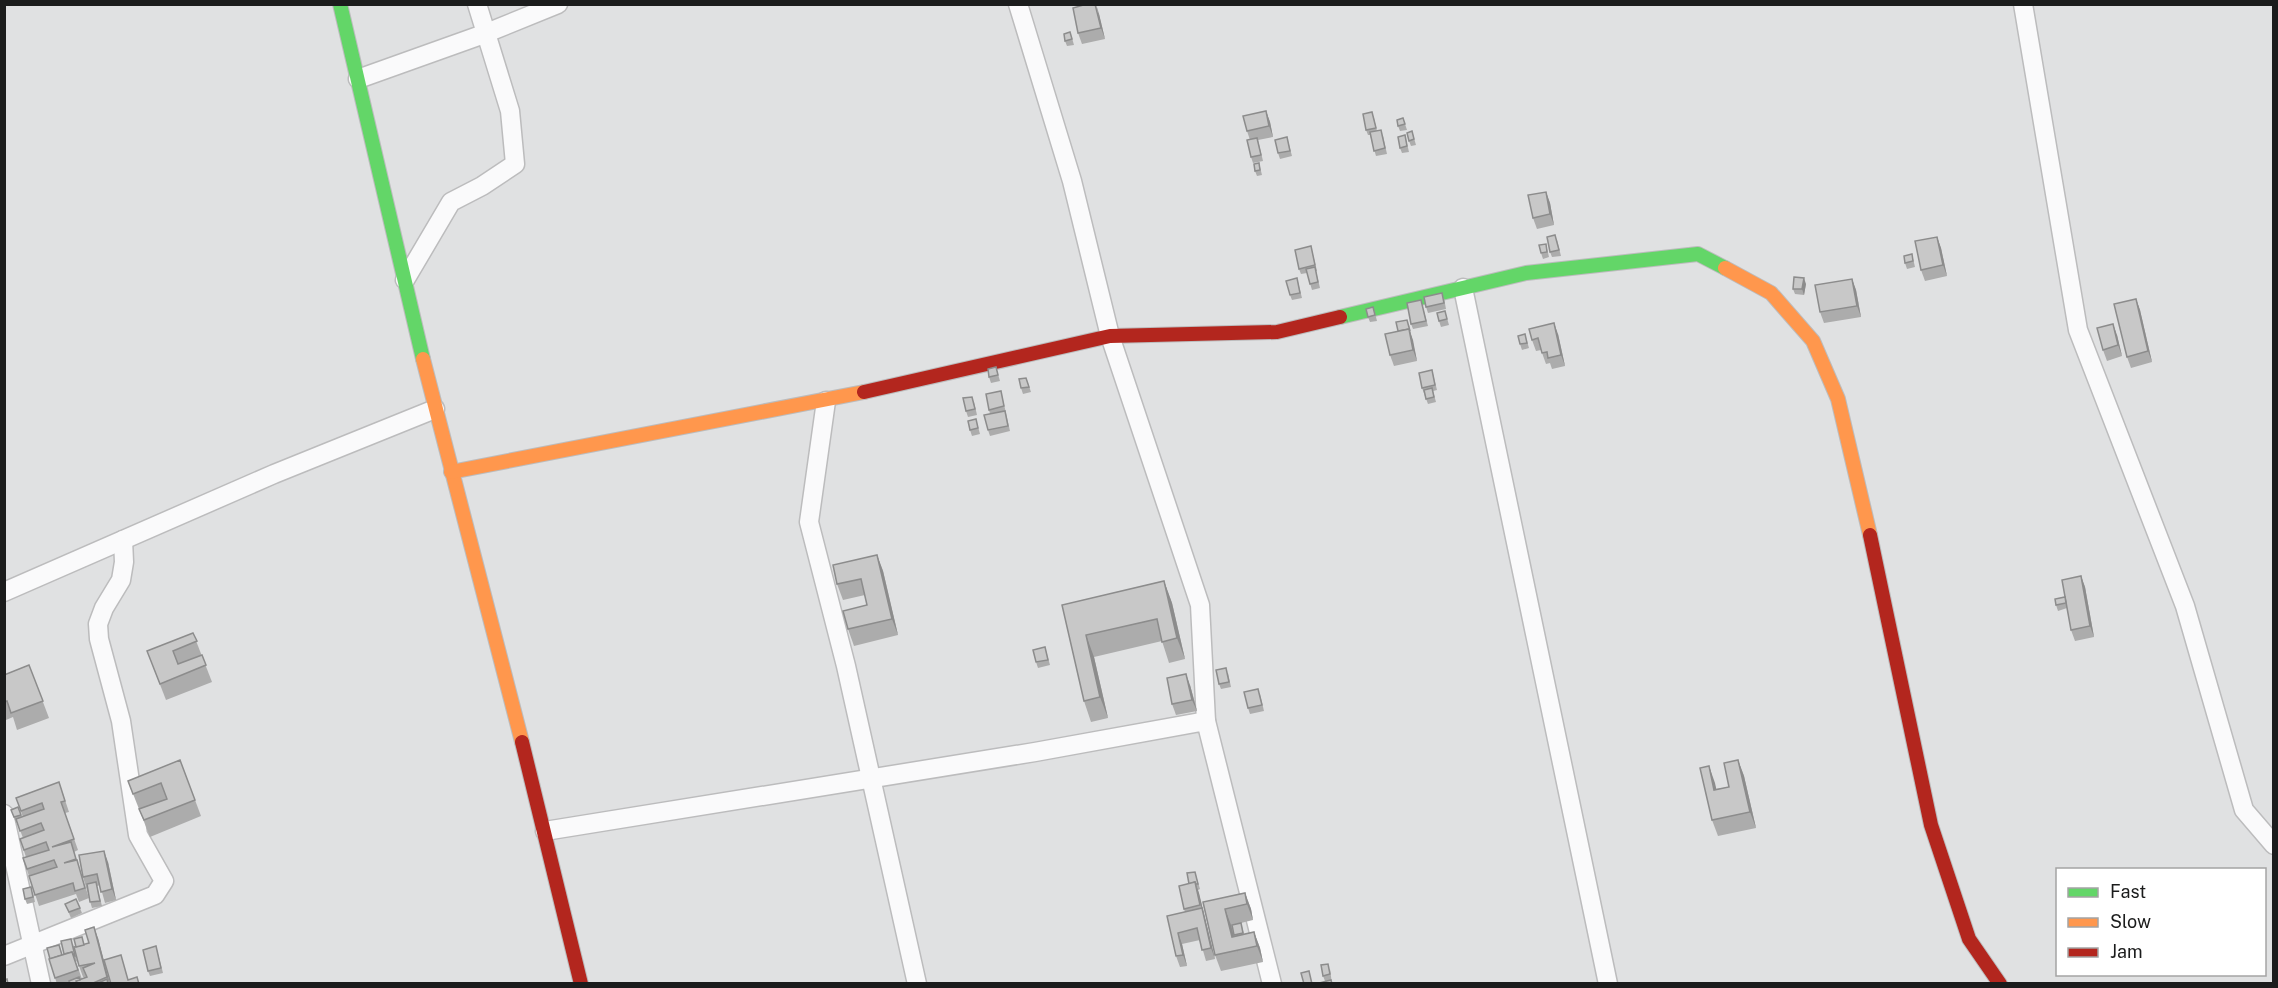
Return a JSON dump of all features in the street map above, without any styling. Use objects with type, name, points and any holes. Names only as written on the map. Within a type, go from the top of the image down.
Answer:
[{"type":"street","points":[[340,4],[435,410],[545,831],[581,984]]},
{"type":"street","points":[[405,280],[451,202],[482,186],[515,164],[510,111],[484,34],[477,4]]},
{"type":"street","points":[[358,79],[484,34],[558,4]]},
{"type":"street","points":[[1018,4],[1072,181],[1110,336],[1200,605],[1206,721],[1272,984]]},
{"type":"street","points":[[2023,4],[2078,330],[2185,606],[2244,810],[2274,845]]},
{"type":"street","points":[[451,472],[826,401],[1110,336],[1277,332],[1526,273],[1698,254],[1771,293],[1813,342],[1838,399],[1875,555],[1931,825],[1969,939],[2000,984]]},
{"type":"street","points":[[1463,288],[1608,984]]},
{"type":"street","points":[[826,401],[809,522],[846,666],[917,984]]},
{"type":"street","points":[[4,592],[274,474],[435,410]]},
{"type":"street","points":[[4,956],[155,895],[164,881],[138,835],[121,721],[99,639],[98,624],[104,608],[121,580],[123,540]]},
{"type":"street","points":[[545,831],[870,779],[1206,721]]},
{"type":"street","points":[[4,814],[41,984]]},
{"type":"building","points":[[1095,4],[1101,28],[1078,33],[1073,8]]},
{"type":"building","points":[[1070,32],[1072,39],[1065,41],[1064,34]]},
{"type":"building","points":[[1266,111],[1269,126],[1247,131],[1243,116]]},
{"type":"building","points":[[1372,112],[1376,128],[1366,130],[1363,114]]},
{"type":"building","points":[[1403,118],[1405,124],[1398,126],[1397,120]]},
{"type":"building","points":[[1381,130],[1385,148],[1374,151],[1370,132]]},
{"type":"building","points":[[1412,131],[1414,139],[1409,141],[1407,133]]},
{"type":"building","points":[[1405,135],[1407,146],[1400,148],[1398,137]]},
{"type":"building","points":[[1287,137],[1290,151],[1278,153],[1275,140]]},
{"type":"building","points":[[1257,138],[1261,155],[1251,157],[1247,140]]},
{"type":"building","points":[[1259,163],[1260,170],[1255,171],[1254,164]]},
{"type":"building","points":[[1546,192],[1550,214],[1533,218],[1528,195]]},
{"type":"building","points":[[1555,235],[1559,250],[1550,252],[1547,237]]},
{"type":"building","points":[[1937,237],[1943,265],[1921,270],[1915,241]]},
{"type":"building","points":[[1546,244],[1547,252],[1541,253],[1539,245]]},
{"type":"building","points":[[1311,246],[1315,265],[1299,269],[1295,250]]},
{"type":"building","points":[[1912,254],[1913,261],[1905,263],[1904,256]]},
{"type":"building","points":[[1315,267],[1318,282],[1310,284],[1306,269]]},
{"type":"building","points":[[1794,277],[1804,278],[1802,289],[1793,289]]},
{"type":"building","points":[[1297,278],[1300,293],[1290,295],[1286,281]]},
{"type":"building","points":[[1852,279],[1857,306],[1820,312],[1815,285]]},
{"type":"building","points":[[1442,293],[1444,303],[1426,307],[1424,297]]},
{"type":"building","points":[[2136,299],[2148,351],[2127,357],[2114,304]]},
{"type":"building","points":[[1421,300],[1426,321],[1411,324],[1407,303]]},
{"type":"building","points":[[1373,307],[1375,315],[1368,317],[1366,309]]},
{"type":"building","points":[[1445,311],[1447,319],[1439,321],[1437,313]]},
{"type":"building","points":[[1407,320],[1410,331],[1409,329],[1398,331],[1396,322]]},
{"type":"building","points":[[1554,323],[1561,355],[1548,358],[1547,352],[1542,353],[1538,338],[1532,340],[1529,329]]},
{"type":"building","points":[[2113,324],[2118,345],[2103,350],[2097,328]]},
{"type":"building","points":[[1409,329],[1413,350],[1390,355],[1385,334]]},
{"type":"building","points":[[1525,334],[1527,343],[1520,344],[1518,336]]},
{"type":"building","points":[[996,367],[998,375],[989,377],[988,369]]},
{"type":"building","points":[[1432,370],[1435,385],[1422,388],[1419,373]]},
{"type":"building","points":[[1026,378],[1029,387],[1021,388],[1019,379]]},
{"type":"building","points":[[1432,388],[1434,397],[1426,399],[1424,390]]},
{"type":"building","points":[[1001,391],[1004,406],[989,410],[986,394]]},
{"type":"building","points":[[972,397],[975,409],[966,411],[963,398]]},
{"type":"building","points":[[1005,411],[1008,426],[988,430],[984,415]]},
{"type":"building","points":[[976,419],[978,428],[970,430],[968,421]]},
{"type":"building","points":[[877,555],[892,619],[848,629],[843,611],[867,605],[861,579],[837,584],[833,565]]},
{"type":"building","points":[[2081,576],[2090,626],[2071,630],[2062,580]]},
{"type":"building","points":[[1164,581],[1177,638],[1162,642],[1157,619],[1086,635],[1100,697],[1084,701],[1062,605]]},
{"type":"building","points":[[2065,597],[2066,603],[2056,605],[2055,599]]},
{"type":"building","points":[[193,633],[197,641],[173,651],[178,664],[202,655],[206,665],[160,684],[147,651]]},
{"type":"building","points":[[1045,647],[1048,660],[1036,662],[1033,650]]},
{"type":"building","points":[[29,665],[43,701],[11,713],[7,701],[4,702],[4,675]]},
{"type":"building","points":[[1226,668],[1229,682],[1219,684],[1216,670]]},
{"type":"building","points":[[1186,674],[1192,700],[1172,704],[1167,678]]},
{"type":"building","points":[[1258,689],[1262,705],[1248,708],[1244,692]]},
{"type":"building","points":[[180,760],[195,800],[144,820],[139,809],[167,799],[161,783],[133,794],[128,781]]},
{"type":"building","points":[[1738,760],[1750,812],[1712,820],[1700,768],[1709,766],[1714,790],[1729,787],[1724,763]]},
{"type":"building","points":[[59,782],[65,801],[61,802],[74,839],[52,847],[71,842],[76,859],[64,863],[77,860],[85,888],[75,891],[73,883],[35,895],[29,876],[57,867],[54,860],[27,869],[23,858],[49,850],[46,842],[24,850],[20,839],[44,830],[41,823],[20,831],[16,819],[44,809],[42,803],[21,811],[16,798]]},
{"type":"building","points":[[18,807],[21,815],[14,817],[11,810]]},
{"type":"building","points":[[104,851],[112,889],[101,892],[97,874],[83,877],[79,855]]},
{"type":"building","points":[[1195,872],[1198,884],[1195,882],[1189,884],[1187,873]]},
{"type":"building","points":[[96,882],[100,901],[90,902],[87,884]]},
{"type":"building","points":[[1195,882],[1200,905],[1184,909],[1179,886]]},
{"type":"building","points":[[31,887],[33,897],[25,899],[23,889]]},
{"type":"building","points":[[1245,893],[1247,904],[1225,909],[1232,937],[1254,932],[1257,946],[1215,955],[1203,902]]},
{"type":"building","points":[[76,899],[80,908],[69,912],[65,904]]},
{"type":"building","points":[[1202,908],[1211,948],[1202,950],[1197,928],[1178,933],[1183,955],[1176,956],[1167,916]]},
{"type":"building","points":[[1241,923],[1243,933],[1234,935],[1232,925]]},
{"type":"building","points":[[94,927],[107,977],[91,984],[77,984],[76,981],[87,977],[83,968],[95,963],[79,966],[74,947],[89,943],[85,930]]},
{"type":"building","points":[[82,937],[84,945],[76,947],[74,939]]},
{"type":"building","points":[[71,939],[75,956],[72,952],[64,954],[61,941]]},
{"type":"building","points":[[59,945],[62,955],[50,959],[47,948]]},
{"type":"building","points":[[156,946],[161,968],[148,971],[143,950]]},
{"type":"building","points":[[72,952],[78,970],[55,978],[49,959]]},
{"type":"building","points":[[121,955],[128,980],[137,977],[139,984],[111,984],[104,960]]},
{"type":"building","points":[[1328,964],[1330,974],[1323,976],[1321,965]]},
{"type":"building","points":[[1309,971],[1312,984],[1304,984],[1301,973]]},
{"type":"building","points":[[79,977],[77,984],[70,984],[69,981]]},
{"type":"building","points":[[107,979],[108,984],[96,984]]},
{"type":"building","points":[[1331,980],[1332,984],[1319,984],[1319,983]]},
{"type":"traffic: fast","points":[[340,4],[423,359]]},
{"type":"traffic: fast","points":[[1340,317],[1526,273],[1698,254],[1725,268]]},
{"type":"traffic: slow","points":[[1725,268],[1771,293],[1813,341],[1838,399],[1870,535]]},
{"type":"traffic: slow","points":[[423,359],[522,742]]},
{"type":"traffic: slow","points":[[451,472],[864,392]]},
{"type":"traffic: jam","points":[[864,392],[1110,336],[1277,332],[1340,317]]},
{"type":"traffic: jam","points":[[1870,535],[1931,825],[1969,939],[2000,984]]},
{"type":"traffic: jam","points":[[522,742],[581,984]]}]
